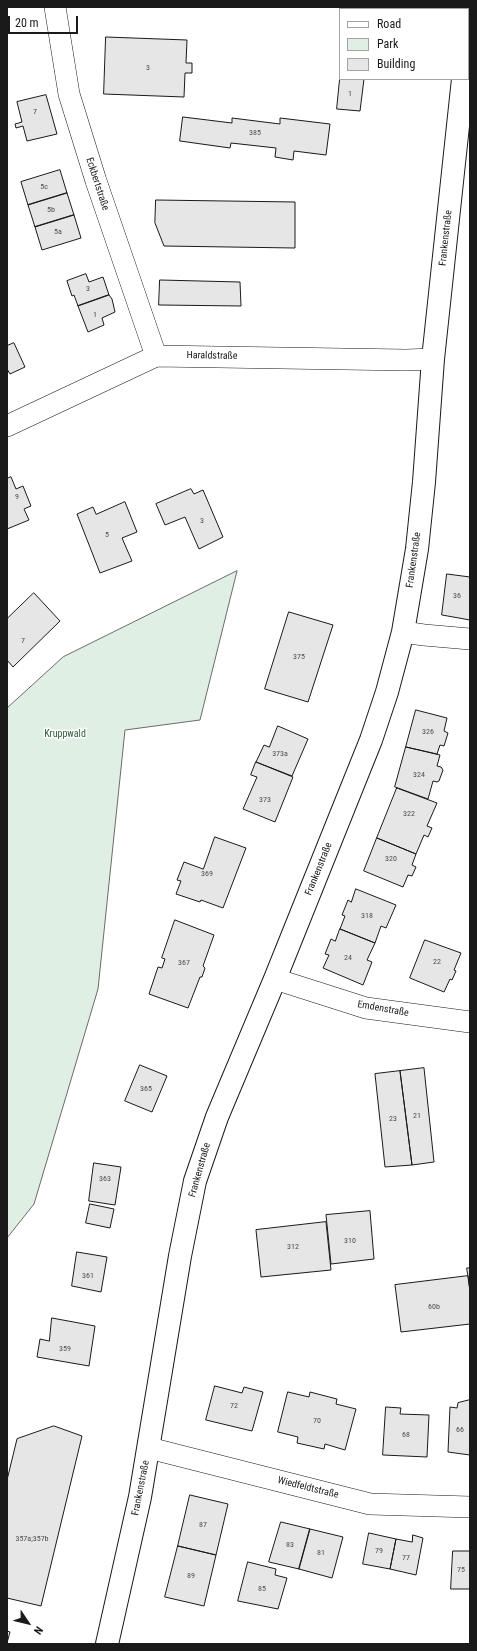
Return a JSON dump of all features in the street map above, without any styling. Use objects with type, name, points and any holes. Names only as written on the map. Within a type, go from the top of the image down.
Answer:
[{"type":"main road","points":[[469,18],[470,7]]},
{"type":"main road","name":"Frankenstraße","points":[[107,1644],[140,1497],[180,1256],[195,1181],[217,1117],[275,979],[371,740],[387,692],[403,632],[417,549],[424,482],[433,359],[463,80]]},
{"type":"street","name":"Eckbertstraße","points":[[55,7],[69,94],[96,181],[156,356]]},
{"type":"street","name":"Haraldstraße","points":[[7,426],[156,356],[178,355],[406,360],[433,359]]},
{"type":"street","points":[[403,632],[470,639]]},
{"type":"street","name":"Emdenstraße","points":[[275,979],[366,1008],[470,1022]]},
{"type":"street","name":"Wiedfeldtstraße","points":[[149,1448],[370,1504],[470,1508]]},
{"type":"green space","name":"Kruppwald","points":[[237,571],[200,720],[125,730],[98,989],[34,1204],[7,1238],[7,708],[63,657]]},
{"type":"building","points":[[106,37],[187,40],[186,63],[192,63],[192,73],[185,73],[184,97],[104,94]]},
{"type":"building","points":[[340,80],[364,80],[360,111],[337,109]]},
{"type":"building","points":[[46,95],[57,134],[27,141],[23,126],[16,128],[15,124],[22,122],[17,102]]},
{"type":"building","points":[[183,117],[232,123],[232,118],[280,124],[280,118],[330,124],[326,155],[294,151],[293,160],[275,157],[276,148],[231,143],[230,148],[180,141]]},
{"type":"building","points":[[60,170],[67,193],[28,205],[21,182]]},
{"type":"building","points":[[67,193],[74,215],[35,227],[28,205]]},
{"type":"building","points":[[156,200],[295,202],[295,248],[164,246],[155,223]]},
{"type":"building","points":[[74,215],[81,238],[42,250],[35,227]]},
{"type":"building","points":[[86,274],[89,282],[103,277],[109,295],[78,306],[74,295],[72,296],[67,281]]},
{"type":"building","points":[[160,280],[240,282],[241,306],[159,305]]},
{"type":"building","points":[[109,295],[112,299],[115,312],[102,318],[104,325],[88,332],[78,306]]},
{"type":"building","points":[[14,343],[25,367],[10,374],[7,369],[7,346]]},
{"type":"building","points":[[11,477],[16,489],[23,486],[31,506],[24,509],[29,520],[7,529],[7,479]]},
{"type":"building","points":[[191,489],[194,494],[203,490],[223,537],[199,549],[185,517],[165,525],[156,504]]},
{"type":"building","points":[[125,502],[137,532],[122,538],[132,561],[100,573],[77,514],[93,507],[96,514]]},
{"type":"building","points":[[447,574],[470,577],[470,620],[442,615]]},
{"type":"building","points":[[34,593],[60,621],[13,667],[7,660],[7,619]]},
{"type":"building","points":[[289,612],[333,625],[308,702],[265,689]]},
{"type":"building","points":[[416,710],[447,718],[444,731],[448,733],[444,746],[440,745],[437,754],[406,747]]},
{"type":"building","points":[[278,726],[308,739],[292,776],[256,762],[264,745],[269,747]]},
{"type":"building","points":[[406,747],[440,755],[437,766],[441,767],[443,770],[439,781],[433,781],[428,799],[395,787]]},
{"type":"building","points":[[256,762],[293,777],[275,822],[243,809],[257,777],[251,775]]},
{"type":"building","points":[[397,788],[437,803],[427,826],[432,828],[428,837],[424,835],[416,854],[377,838]]},
{"type":"building","points":[[215,837],[246,848],[223,908],[201,900],[200,902],[176,894],[181,881],[177,880],[184,862],[203,869]]},
{"type":"building","points":[[377,838],[416,854],[412,865],[416,867],[412,876],[408,875],[403,887],[364,871]]},
{"type":"building","points":[[356,889],[396,905],[386,928],[381,926],[375,943],[340,929],[345,916],[342,915],[348,900],[351,902]]},
{"type":"building","points":[[175,920],[214,935],[203,966],[205,968],[202,977],[200,977],[188,1008],[149,994],[158,967],[162,968],[165,959],[162,958]]},
{"type":"building","points":[[340,929],[375,943],[367,960],[372,962],[363,985],[323,968],[329,955],[325,954],[331,939],[335,941]]},
{"type":"building","points":[[425,940],[461,953],[454,970],[456,971],[452,980],[450,979],[444,992],[410,978]]},
{"type":"building","points":[[140,1065],[167,1076],[152,1112],[125,1101]]},
{"type":"building","points":[[424,1068],[434,1162],[412,1165],[400,1071]]},
{"type":"building","points":[[400,1071],[412,1165],[385,1167],[375,1074]]},
{"type":"building","points":[[94,1163],[121,1167],[115,1205],[89,1201]]},
{"type":"building","points":[[90,1204],[114,1209],[110,1228],[86,1223]]},
{"type":"building","points":[[370,1211],[374,1259],[331,1264],[326,1215]]},
{"type":"building","points":[[326,1222],[331,1270],[261,1277],[256,1230]]},
{"type":"building","points":[[77,1252],[107,1257],[101,1292],[72,1286]]},
{"type":"building","points":[[467,1268],[470,1268],[470,1291],[468,1276]]},
{"type":"building","points":[[468,1276],[470,1291],[470,1324],[401,1332],[395,1285]]},
{"type":"building","points":[[52,1318],[95,1326],[89,1366],[37,1357],[40,1339],[49,1341]]},
{"type":"building","points":[[215,1386],[242,1393],[244,1387],[263,1392],[252,1431],[206,1420]]},
{"type":"building","points":[[288,1392],[309,1397],[310,1392],[337,1399],[336,1404],[356,1409],[345,1450],[325,1444],[324,1449],[297,1443],[298,1437],[278,1432]]},
{"type":"building","points":[[470,1400],[470,1455],[448,1452],[450,1407],[457,1408],[458,1403]]},
{"type":"building","points":[[386,1407],[401,1408],[400,1414],[429,1415],[427,1457],[383,1455]]},
{"type":"building","points":[[54,1426],[82,1436],[41,1606],[7,1598],[7,1480],[17,1439]]},
{"type":"building","points":[[190,1495],[228,1504],[216,1555],[178,1546]]},
{"type":"building","points":[[281,1522],[310,1529],[299,1569],[269,1562]]},
{"type":"building","points":[[310,1529],[343,1537],[332,1578],[299,1569]]},
{"type":"building","points":[[369,1533],[396,1539],[390,1569],[363,1564]]},
{"type":"building","points":[[413,1535],[423,1538],[416,1575],[390,1569],[396,1539],[412,1542]]},
{"type":"building","points":[[178,1546],[216,1555],[204,1606],[165,1597]]},
{"type":"building","points":[[453,1551],[470,1551],[470,1589],[451,1589]]},
{"type":"building","points":[[248,1562],[276,1569],[275,1575],[287,1578],[278,1609],[238,1601]]},
{"type":"building","points":[[7,1631],[10,1632],[7,1643]]}]
